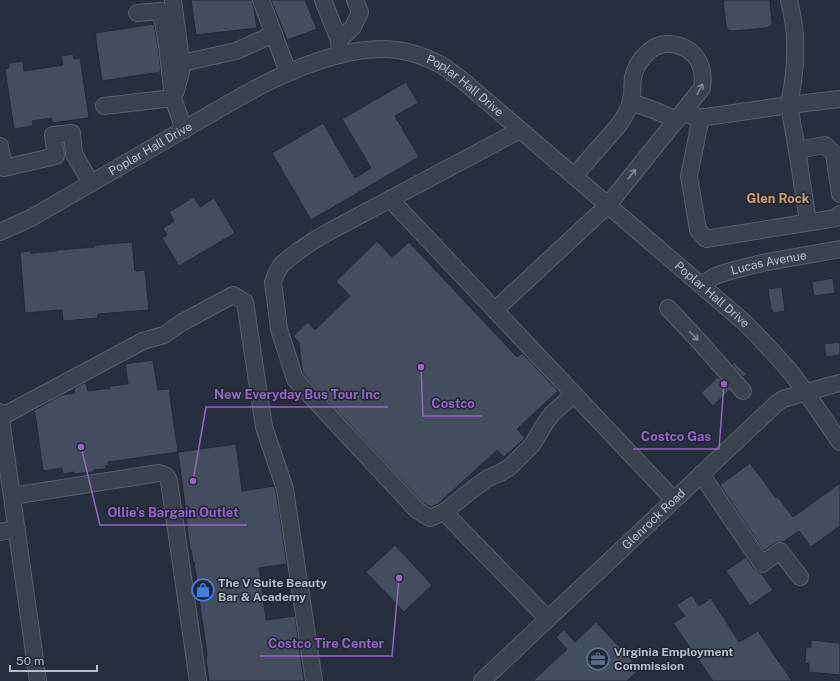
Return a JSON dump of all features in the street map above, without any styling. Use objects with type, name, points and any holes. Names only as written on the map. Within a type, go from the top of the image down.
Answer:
[{"type":"street","points":[[172,0],[182,63],[182,68],[173,98]]},
{"type":"street","points":[[261,0],[288,72]]},
{"type":"street","points":[[323,0],[339,47]]},
{"type":"street","points":[[339,47],[353,27],[360,12],[355,0]]},
{"type":"street","points":[[789,0],[795,35],[793,82],[789,105],[808,222]]},
{"type":"street","points":[[137,13],[161,11],[173,98],[184,130]]},
{"type":"street","points":[[182,63],[236,51],[274,34]]},
{"type":"street","points":[[495,310],[608,205],[702,88],[704,78],[700,63],[694,55],[677,45],[660,44],[650,50],[643,57],[637,66],[631,102],[624,118],[574,176]]},
{"type":"street","name":"Poplar Hall Drive","points":[[0,232],[31,218],[272,80],[316,61],[339,47],[364,50],[384,49],[403,51],[425,58],[443,67],[462,80],[744,322],[788,370],[840,442]]},
{"type":"street","points":[[104,106],[173,98]]},
{"type":"street","points":[[631,102],[679,117],[706,117],[789,105],[840,100]]},
{"type":"street","points":[[701,117],[689,176],[698,230],[706,239],[836,218],[840,214]]},
{"type":"street","points":[[520,130],[390,199],[313,241],[296,252],[282,264],[273,282],[279,329],[295,380],[417,510],[430,518],[444,512],[488,478],[510,467],[532,445],[552,414],[574,394]]},
{"type":"street","points":[[56,156],[53,135],[72,133],[74,154],[91,183]]},
{"type":"street","points":[[796,150],[825,144],[834,154],[840,194]]},
{"type":"street","points":[[0,146],[4,168],[56,156],[74,154]]},
{"type":"street","points":[[390,199],[674,500]]},
{"type":"street","name":"Lucas Avenue","points":[[701,285],[715,276],[730,271],[762,263],[840,249]]},
{"type":"street","points":[[38,681],[0,414],[143,341],[164,335],[233,294],[245,302],[264,427],[285,489],[314,681]]},
{"type":"street","points":[[668,308],[744,391]]},
{"type":"street","name":"Glenrock Road","points":[[482,681],[777,403],[783,399],[805,392],[840,383]]},
{"type":"street","points":[[12,496],[158,473],[164,474],[168,477],[198,681]]},
{"type":"street","points":[[702,474],[762,564],[780,551],[800,577]]},
{"type":"street","points":[[444,512],[548,619]]},
{"type":"street","points":[[0,532],[17,529]]},
{"type":"building","points":[[191,0],[252,0],[257,28],[196,35]]},
{"type":"building","points":[[271,0],[305,0],[317,29],[287,40]]},
{"type":"building","points":[[723,0],[770,0],[771,26],[766,28],[732,31],[728,30],[726,26]]},
{"type":"building","points":[[154,24],[161,72],[102,81],[95,33]]},
{"type":"building","points":[[73,54],[74,59],[80,58],[89,118],[52,123],[52,118],[32,121],[33,126],[14,129],[5,69],[9,68],[9,63],[23,61],[24,71],[63,65],[61,56]]},
{"type":"building","points":[[406,82],[418,103],[395,116],[419,157],[311,220],[272,153],[323,123],[355,178],[371,168],[342,119]]},
{"type":"building","points":[[194,197],[200,207],[214,198],[235,233],[179,266],[162,238],[167,235],[163,228],[174,221],[169,212]]},
{"type":"building","points":[[377,241],[392,257],[409,242],[517,357],[522,353],[558,391],[517,429],[525,438],[504,457],[497,450],[438,504],[431,507],[423,503],[303,374],[299,343],[293,336],[308,322],[315,330],[350,296],[336,281]]},
{"type":"building","points":[[132,242],[135,271],[145,270],[149,310],[98,314],[98,318],[63,321],[62,310],[25,313],[20,252],[31,251],[31,253],[57,251],[95,247],[95,245]]},
{"type":"building","points":[[833,278],[835,293],[814,296],[812,282]]},
{"type":"building","points":[[782,287],[785,311],[773,313],[768,289]]},
{"type":"building","points":[[840,342],[840,355],[826,357],[824,344]]},
{"type":"building","points":[[153,360],[158,390],[169,389],[178,452],[108,462],[108,466],[105,466],[106,469],[94,470],[94,472],[74,474],[74,472],[63,474],[62,468],[43,471],[35,413],[33,411],[62,395],[75,393],[74,389],[84,383],[86,383],[88,391],[128,384],[125,364]]},
{"type":"building","points":[[734,362],[746,374],[743,377],[732,364]]},
{"type":"building","points":[[718,377],[730,390],[713,406],[701,393]]},
{"type":"building","points":[[236,444],[242,491],[274,486],[287,564],[259,568],[266,620],[295,616],[304,681],[209,681],[206,659],[207,655],[194,562],[190,549],[185,514],[178,452]]},
{"type":"building","points":[[750,463],[776,498],[778,497],[793,517],[840,483],[840,526],[811,547],[799,531],[783,542],[775,543],[764,551],[720,485]]},
{"type":"building","points":[[395,545],[432,585],[404,612],[366,572]]},
{"type":"building","points":[[746,557],[754,569],[761,573],[773,590],[750,606],[726,571]]},
{"type":"building","points":[[692,595],[699,606],[711,598],[739,642],[758,631],[792,681],[713,681],[673,623],[685,616],[676,605]]},
{"type":"building","points":[[596,622],[640,669],[627,681],[533,681],[567,649],[556,637],[564,630],[575,642]]},
{"type":"building","points":[[811,640],[840,643],[840,675],[809,672],[809,664],[805,663],[806,647],[811,647]]},
{"type":"place","name":"Costco","points":[[421,367]]},
{"type":"place","name":"Costco Gas","points":[[724,384]]},
{"type":"place","name":"Ollie's Bargain Outlet","points":[[81,447]]},
{"type":"place","name":"New Everyday Bus Tour Inc","points":[[193,481]]},
{"type":"place","name":"Costco Tire Center","points":[[399,578]]},
{"type":"place","name":"The V Suite Beauty Bar & Academy","points":[[203,590]]},
{"type":"place","name":"Virginia Employment Commission","points":[[598,659]]},
{"type":"district","name":"Glen Rock","points":[[778,198]]}]
